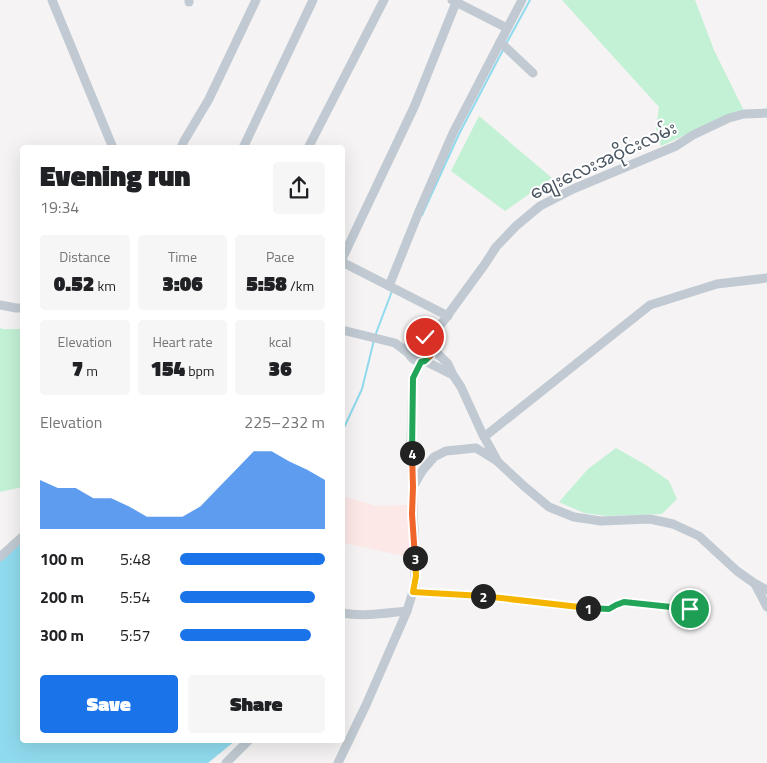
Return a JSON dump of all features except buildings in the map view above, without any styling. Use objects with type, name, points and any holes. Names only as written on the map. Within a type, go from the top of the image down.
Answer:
[{"type":"street","points":[[52,0],[112,145]]},
{"type":"street","points":[[182,145],[209,99],[256,0]]},
{"type":"street","points":[[244,145],[314,0]]},
{"type":"street","points":[[310,145],[384,0]]},
{"type":"street","points":[[392,287],[420,209],[453,133],[522,0]]},
{"type":"street","points":[[345,255],[415,105],[455,1],[507,28]]},
{"type":"street","points":[[500,43],[533,73]]},
{"type":"street","name":"စျေးလေးအဝိုင်းလမ်း","points":[[445,319],[496,247],[516,226],[540,206],[573,189],[676,146],[693,135],[729,118],[744,114],[767,113]]},
{"type":"street","points":[[345,263],[392,287],[445,319]]},
{"type":"street","points":[[484,437],[650,305],[717,284],[767,278]]},
{"type":"street","points":[[0,305],[20,308]]},
{"type":"street","points":[[395,343],[421,336],[445,319]]},
{"type":"street","points":[[413,378],[423,361],[429,358],[445,319]]},
{"type":"street","points":[[345,331],[395,343],[409,354],[412,359],[423,361],[453,375]]},
{"type":"street","points":[[421,336],[428,340],[448,364],[498,462]]},
{"type":"street","points":[[338,763],[366,705],[407,611],[416,576],[412,514],[411,442],[413,378],[408,346],[411,340]]},
{"type":"street","points":[[413,487],[422,470],[434,457],[446,451],[476,448],[498,462],[549,507],[574,517],[601,521],[650,519],[673,524],[699,536],[737,571],[754,584],[767,590]]},
{"type":"street","points":[[0,557],[20,539]]},
{"type":"street","points":[[754,584],[767,607]]},
{"type":"street","points":[[413,592],[483,596],[585,608],[609,609],[624,602],[690,609]]},
{"type":"street","points":[[345,614],[370,615],[407,611]]},
{"type":"street","points":[[226,763],[246,743]]},
{"type":"shaded area","points":[[345,497],[377,506],[409,505],[409,557],[345,543]]},
{"type":"green space","points":[[562,0],[695,0],[714,50],[744,111],[731,114],[661,146],[656,128],[659,107]]},
{"type":"green space","points":[[479,116],[552,178],[505,211],[451,171]]},
{"type":"green space","points":[[0,328],[20,329],[20,487],[0,492]]},
{"type":"green space","points":[[616,448],[669,481],[677,499],[662,514],[607,516],[584,513],[559,502],[588,469]]},
{"type":"water","points":[[20,542],[20,743],[232,743],[208,763],[0,763],[0,557]]},
{"type":"waterway","points":[[506,44],[530,0]]},
{"type":"waterway","points":[[422,215],[459,134],[504,48]]},
{"type":"waterway","points":[[375,336],[392,291]]},
{"type":"waterway","points":[[345,426],[362,389],[374,340]]},
{"type":"route","points":[[425,337],[431,342],[432,354],[425,361],[421,362],[413,378],[411,442],[412,514],[416,576],[413,592],[483,596],[585,608],[609,609],[624,602],[690,609]]}]
